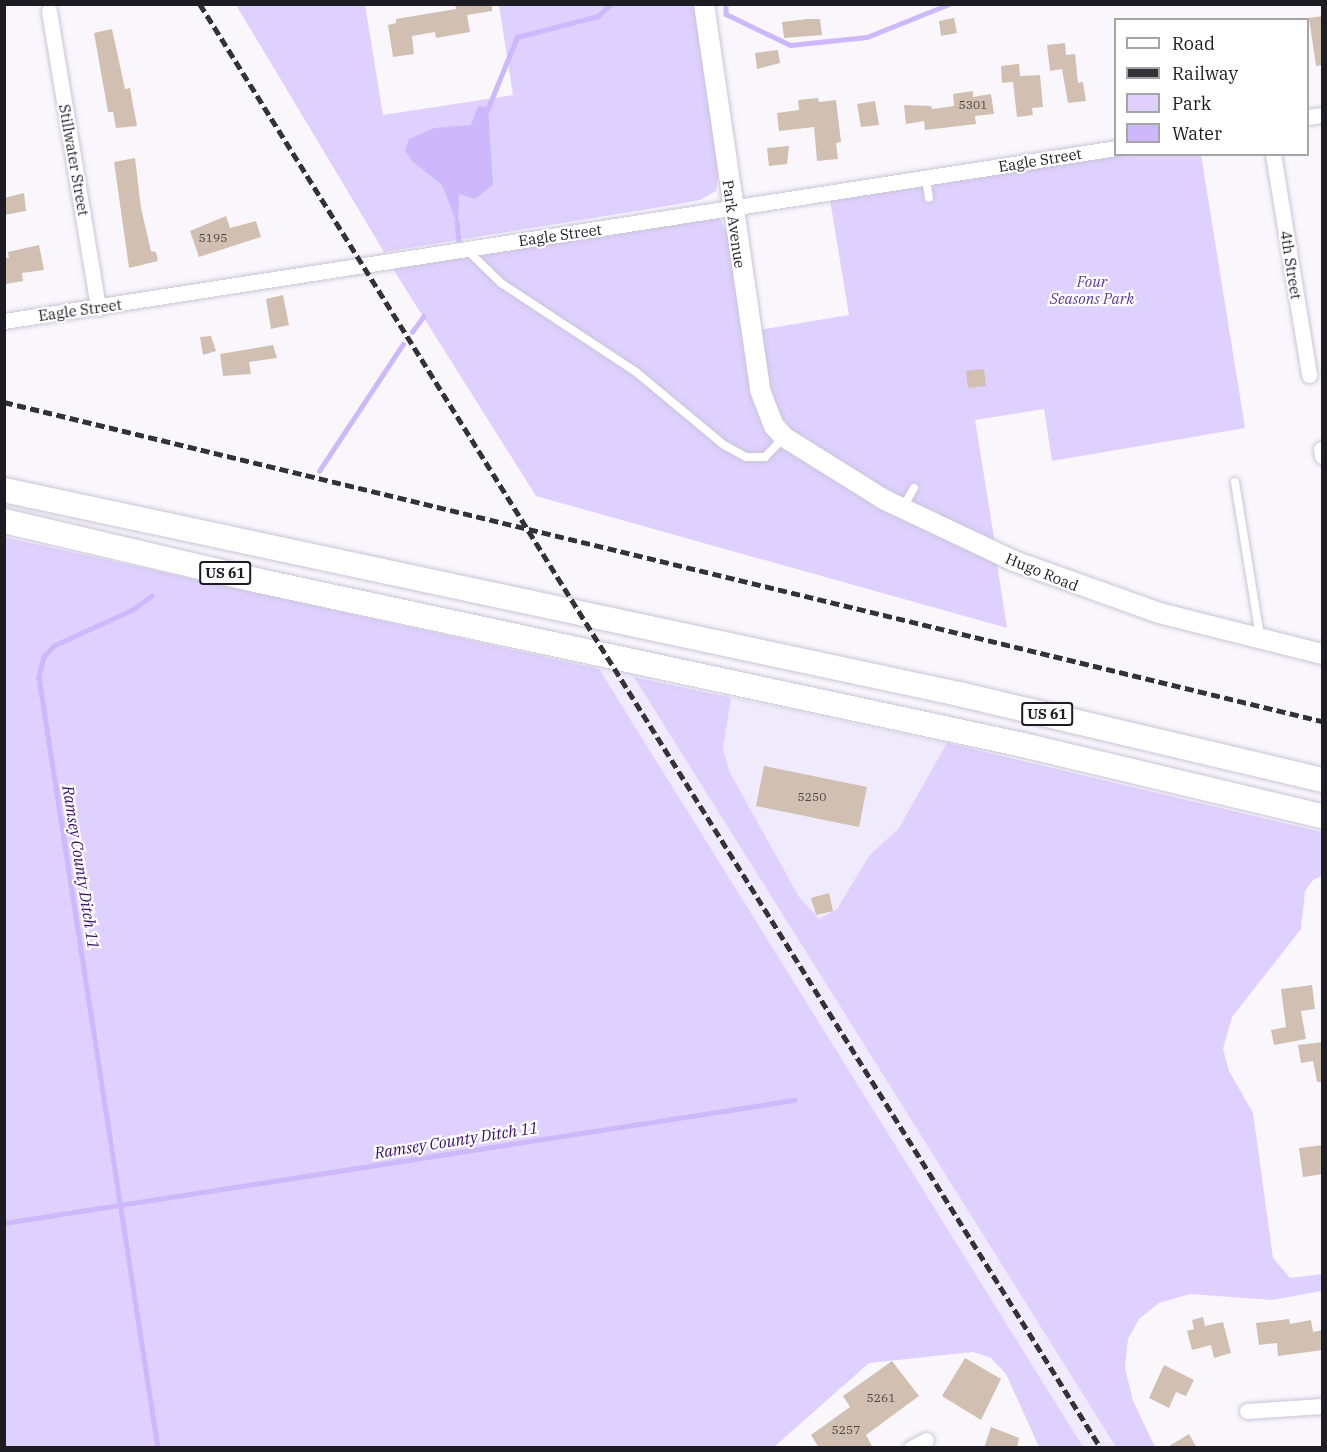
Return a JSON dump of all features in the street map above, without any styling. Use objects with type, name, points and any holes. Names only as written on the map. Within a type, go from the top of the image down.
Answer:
[{"type":"main road","name":"US 61","points":[[4,490],[948,691],[1323,780]]},
{"type":"main road","name":"US 61","points":[[4,521],[250,578],[1023,745],[1323,816]]},
{"type":"street","name":"Park Avenue","points":[[704,4],[731,210],[760,390],[774,426],[784,437]]},
{"type":"street","name":"Stillwater Street","points":[[49,11],[98,309]]},
{"type":"street","name":"Eagle Street","points":[[4,321],[98,309],[465,248],[731,210],[1114,148]]},
{"type":"street","name":"4th Street","points":[[1273,156],[1309,375]]},
{"type":"street","name":"Hugo Road","points":[[784,437],[902,509],[1014,561],[1087,590],[1323,654]]},
{"type":"street","points":[[1247,1411],[1287,1412],[1323,1406]]},
{"type":"street","points":[[911,1448],[926,1440]]},
{"type":"lane","points":[[926,179],[929,198]]},
{"type":"lane","points":[[465,248],[501,283],[636,372],[724,445],[746,457],[765,457],[784,437]]},
{"type":"lane","points":[[1235,482],[1261,639]]},
{"type":"lane","points":[[902,509],[914,489]]},
{"type":"shaded area","points":[[594,668],[974,749],[1121,1447],[1080,1447]]},
{"type":"green space","points":[[236,5],[365,5],[383,115],[513,95],[499,5],[694,5],[719,170],[716,191],[700,200],[384,252]]},
{"type":"green space","name":"Four Seasons Park","points":[[1114,154],[1114,156],[1201,156],[1245,428],[1052,461],[1044,409],[975,420],[995,544],[824,458],[795,434],[781,416],[770,391],[759,330],[849,315],[830,200]]},
{"type":"green space","points":[[711,217],[720,219],[728,235],[746,354],[792,452],[873,501],[997,564],[1007,628],[536,496],[393,269]]},
{"type":"green space","points":[[4,537],[599,669],[1083,1447],[1039,1447],[1006,1374],[991,1358],[973,1352],[869,1363],[774,1447],[5,1447]]},
{"type":"green space","points":[[634,677],[731,698],[723,749],[729,771],[799,897],[819,919],[837,909],[869,856],[899,828],[947,743],[1322,832],[1322,876],[1313,880],[1305,891],[1301,929],[1232,1017],[1223,1049],[1229,1071],[1253,1113],[1273,1258],[1290,1278],[1322,1274],[1322,1291],[1272,1300],[1190,1294],[1159,1303],[1139,1319],[1128,1339],[1125,1368],[1133,1401],[1155,1447],[1116,1447]]},
{"type":"water","points":[[478,106],[488,107],[493,185],[475,199],[459,194],[458,226],[442,185],[412,161],[405,150],[409,139],[434,128],[471,125]]},
{"type":"building","points":[[455,4],[492,4],[492,11],[467,15],[470,32],[436,38],[435,32],[412,36],[414,54],[393,57],[388,25],[396,23],[396,19],[456,9]]},
{"type":"building","points":[[1323,16],[1323,65],[1316,66],[1309,18]]},
{"type":"building","points":[[954,18],[957,33],[941,36],[939,21]]},
{"type":"building","points":[[820,19],[822,35],[784,38],[782,22]]},
{"type":"building","points":[[112,29],[125,89],[130,88],[137,126],[116,128],[113,112],[108,112],[94,33]]},
{"type":"building","points":[[1065,43],[1066,55],[1075,54],[1078,83],[1083,82],[1086,101],[1068,103],[1062,69],[1050,71],[1047,45]]},
{"type":"building","points":[[778,50],[780,63],[757,69],[755,53]]},
{"type":"building","points":[[1019,64],[1020,76],[1040,75],[1043,107],[1032,108],[1033,115],[1017,117],[1013,82],[1002,83],[1001,66]]},
{"type":"building","points":[[973,91],[973,97],[991,94],[994,114],[975,116],[976,124],[925,130],[924,121],[906,124],[904,105],[931,106],[932,109],[954,106],[953,94]]},
{"type":"building","points":[[818,98],[819,102],[836,100],[841,142],[836,143],[838,159],[817,161],[814,127],[779,131],[777,113],[799,110],[798,100]]},
{"type":"building","points":[[875,101],[879,125],[861,127],[857,104]]},
{"type":"building","points":[[789,146],[787,164],[769,166],[767,148]]},
{"type":"building","points":[[135,158],[141,208],[151,251],[156,252],[158,261],[129,268],[114,162]]},
{"type":"building","points":[[24,193],[26,211],[4,215],[4,198]]},
{"type":"building","points":[[226,216],[230,228],[256,221],[261,237],[199,257],[190,231]]},
{"type":"building","points":[[39,245],[44,270],[22,273],[23,281],[6,284],[4,258],[9,258],[8,252]]},
{"type":"building","points":[[283,295],[289,325],[271,329],[266,299]]},
{"type":"building","points":[[211,336],[216,351],[203,355],[200,337]]},
{"type":"building","points":[[273,345],[277,358],[249,362],[251,374],[223,376],[220,354]]},
{"type":"building","points":[[984,369],[986,386],[968,388],[966,371]]},
{"type":"building","points":[[764,766],[867,787],[859,827],[756,806]]},
{"type":"building","points":[[829,893],[833,911],[816,915],[811,898]]},
{"type":"building","points":[[1312,985],[1315,1009],[1301,1011],[1306,1039],[1274,1045],[1271,1030],[1286,1027],[1281,989]]},
{"type":"building","points":[[1323,1042],[1323,1082],[1317,1082],[1313,1061],[1301,1063],[1298,1045]]},
{"type":"building","points":[[1323,1145],[1323,1174],[1303,1177],[1299,1148]]},
{"type":"building","points":[[1203,1317],[1205,1326],[1223,1322],[1231,1353],[1214,1358],[1211,1345],[1192,1350],[1187,1331],[1194,1329],[1192,1320]]},
{"type":"building","points":[[1289,1319],[1290,1324],[1311,1320],[1313,1332],[1323,1330],[1323,1350],[1278,1356],[1277,1343],[1259,1345],[1256,1323]]},
{"type":"building","points":[[965,1358],[1001,1379],[981,1420],[942,1396]]},
{"type":"building","points":[[892,1361],[919,1396],[866,1435],[873,1448],[819,1448],[811,1435],[850,1407],[843,1396]]},
{"type":"building","points":[[1164,1365],[1194,1380],[1186,1396],[1176,1392],[1169,1408],[1149,1398]]},
{"type":"building","points":[[991,1427],[1019,1438],[1017,1448],[984,1448]]},
{"type":"building","points":[[1189,1434],[1197,1448],[1166,1448]]},
{"type":"waterway","points":[[486,113],[517,37],[598,16],[611,4]]},
{"type":"waterway","points":[[726,4],[726,14],[790,45],[867,37],[949,4]]},
{"type":"waterway","points":[[457,222],[459,240]]},
{"type":"waterway","points":[[412,332],[423,317]]},
{"type":"waterway","points":[[319,471],[403,344]]},
{"type":"waterway","name":"Ramsey County Ditch 11","points":[[152,596],[133,610],[54,646],[44,657],[39,677],[158,1448]]},
{"type":"waterway","name":"Ramsey County Ditch 11","points":[[4,1223],[794,1100]]},
{"type":"railway","points":[[200,4],[1101,1448]]},
{"type":"railway","points":[[4,402],[1322,721]]}]
